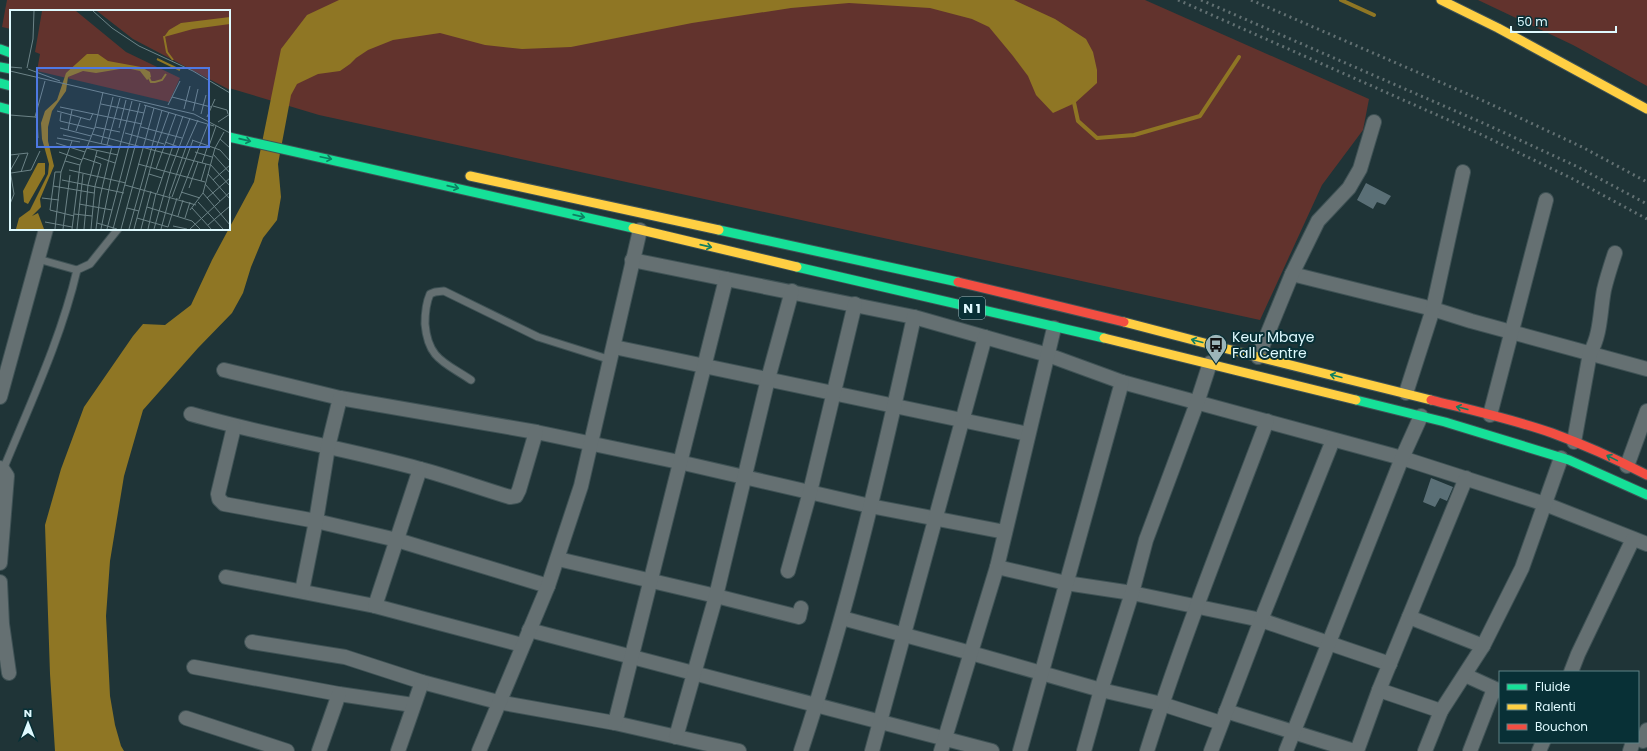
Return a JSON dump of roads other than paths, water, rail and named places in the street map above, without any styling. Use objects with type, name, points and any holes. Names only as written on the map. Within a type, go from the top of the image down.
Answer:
[{"type":"main road","points":[[1441,0],[1498,28],[1647,108]]},
{"type":"main road","points":[[0,49],[10,53]]},
{"type":"main road","points":[[0,66],[10,69]]},
{"type":"main road","points":[[0,83],[10,86]]},
{"type":"main road","points":[[0,107],[10,110]]},
{"type":"main road","name":"N 1","points":[[230,137],[640,230],[1210,364],[1421,416],[1504,439],[1561,458],[1620,482],[1647,495]]},
{"type":"main road","name":"N 1","points":[[463,174],[964,283],[1114,319],[1258,357],[1406,393],[1526,425],[1574,442],[1647,475]]},
{"type":"street","points":[[1258,357],[1292,274],[1318,221],[1349,188],[1360,169],[1374,122]]},
{"type":"street","points":[[1406,393],[1433,309],[1463,172]]},
{"type":"street","points":[[1490,415],[1513,332],[1546,200]]},
{"type":"street","points":[[0,397],[46,230]]},
{"type":"street","points":[[479,751],[498,702],[548,586],[582,486],[640,230]]},
{"type":"street","points":[[1574,442],[1590,354],[1597,338],[1604,290],[1614,253]]},
{"type":"street","points":[[632,260],[914,316],[1048,355],[1122,382],[1402,458],[1545,504],[1647,544]]},
{"type":"street","points":[[1292,274],[1433,309],[1590,354],[1647,368]]},
{"type":"street","points":[[614,723],[726,279]]},
{"type":"street","points":[[676,737],[716,596],[768,379],[792,291]]},
{"type":"street","points":[[788,571],[810,492],[855,304]]},
{"type":"street","points":[[801,751],[842,618],[894,406],[914,316]]},
{"type":"street","points":[[943,745],[997,567],[1054,328]]},
{"type":"street","points":[[872,751],[985,336]]},
{"type":"street","points":[[613,353],[703,366],[1028,434]]},
{"type":"street","points":[[1084,751],[1101,690],[1132,593],[1146,540],[1210,364]]},
{"type":"street","points":[[224,370],[340,398],[536,432],[591,445],[745,476],[870,506],[1005,532]]},
{"type":"street","points":[[1020,751],[1122,382]]},
{"type":"street","points":[[302,591],[316,521],[328,446],[340,398]]},
{"type":"street","points":[[1627,466],[1647,411]]},
{"type":"street","points":[[191,414],[234,427],[328,446],[420,469],[510,498],[516,496],[519,490],[536,432]]},
{"type":"street","points":[[1286,751],[1402,458],[1421,416]]},
{"type":"street","points":[[1147,751],[1162,704],[1197,607],[1267,421]]},
{"type":"street","points":[[234,427],[218,494],[219,499],[224,504],[316,521],[396,540],[548,586]]},
{"type":"street","points":[[1211,751],[1260,620],[1333,440]]},
{"type":"street","points":[[1425,751],[1441,711],[1483,646],[1522,568],[1561,458]]},
{"type":"street","points":[[0,563],[7,476],[1,469]]},
{"type":"street","points":[[375,606],[420,469]]},
{"type":"street","points":[[1357,751],[1379,690],[1466,478]]},
{"type":"street","points":[[1571,671],[1633,539]]},
{"type":"street","points":[[558,559],[716,596],[798,618],[801,608]]},
{"type":"street","points":[[997,567],[1066,583],[1132,593],[1260,620],[1390,664]]},
{"type":"street","points":[[226,577],[375,606],[522,645]]},
{"type":"street","points":[[0,582],[2,624],[9,673]]},
{"type":"street","points":[[842,618],[1041,672],[1101,690],[1293,732],[1354,751]]},
{"type":"street","points":[[1409,618],[1483,646]]},
{"type":"street","points":[[529,630],[879,721],[943,745],[992,751]]},
{"type":"street","points":[[252,642],[345,657],[422,682],[498,702],[614,723],[716,748],[739,751]]},
{"type":"street","points":[[194,667],[339,694],[413,705]]},
{"type":"street","points":[[1465,675],[1497,690],[1470,751]]},
{"type":"street","points":[[398,751],[422,682]]},
{"type":"street","points":[[1379,690],[1441,711]]},
{"type":"street","points":[[319,751],[339,694]]},
{"type":"street","points":[[186,718],[287,751]]},
{"type":"street","points":[[1630,751],[1638,743]]},
{"type":"lane","points":[[38,259],[77,270],[90,264],[117,230]]},
{"type":"lane","points":[[1,469],[54,348],[70,301],[77,270]]},
{"type":"lane","points":[[471,380],[440,360],[432,351],[426,339],[425,318],[427,300],[430,294],[444,291],[538,337],[613,353]]},
{"type":"waterway","points":[[1341,0],[1374,15]]},
{"type":"waterway","points":[[1073,98],[1078,121],[1097,138],[1134,135],[1200,116],[1239,57]]},
{"type":"railway","points":[[1178,0],[1480,134],[1573,179],[1647,219]]},
{"type":"railway","points":[[1201,0],[1483,123],[1578,167],[1647,204]]},
{"type":"railway","points":[[1251,0],[1486,102],[1582,147],[1647,182]]},
{"type":"place","name":"Keur Mbaye Fall Centre","points":[[1216,364]]}]
